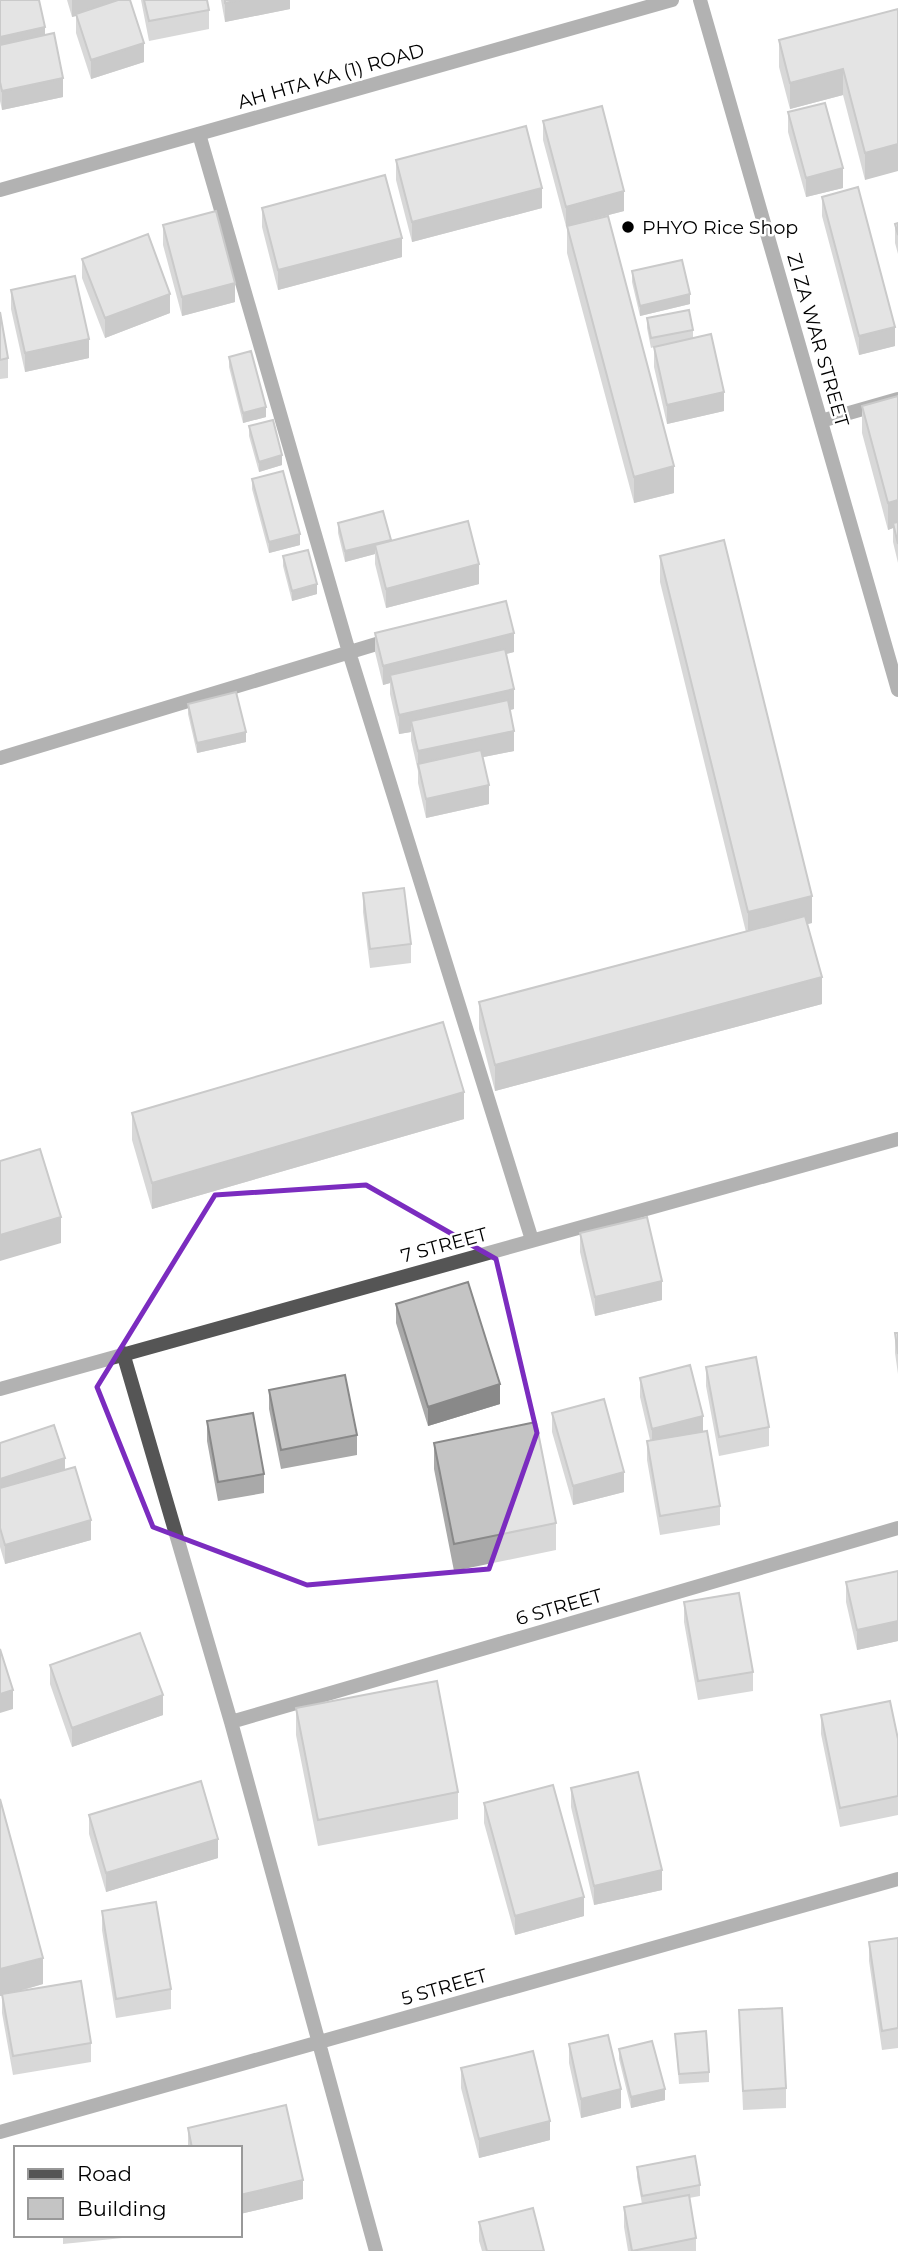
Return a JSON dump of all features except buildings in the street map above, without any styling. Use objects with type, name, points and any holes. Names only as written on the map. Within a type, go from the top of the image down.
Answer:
[{"type":"street","name":"AH HTA KA (1) ROAD","points":[[0,190],[672,0]]},
{"type":"street","name":"ZI ZA WAR STREET","points":[[700,0],[898,690]]},
{"type":"street","points":[[199,134],[349,652],[532,1240]]},
{"type":"street","points":[[821,421],[898,399]]},
{"type":"street","points":[[0,758],[401,637]]},
{"type":"street","name":"7 STREET","points":[[0,1389],[898,1139]]},
{"type":"street","points":[[123,1353],[231,1722],[376,2251]]},
{"type":"street","name":"6 STREET","points":[[231,1722],[898,1528]]},
{"type":"street","name":"5 STREET","points":[[0,2132],[898,1879]]},
{"type":"highlighted area","points":[[366,1185],[496,1259],[537,1433],[489,1569],[307,1585],[153,1527],[97,1387],[215,1195]]},
{"type":"place","name":"PHYO Rice Shop","points":[[628,227]]}]
